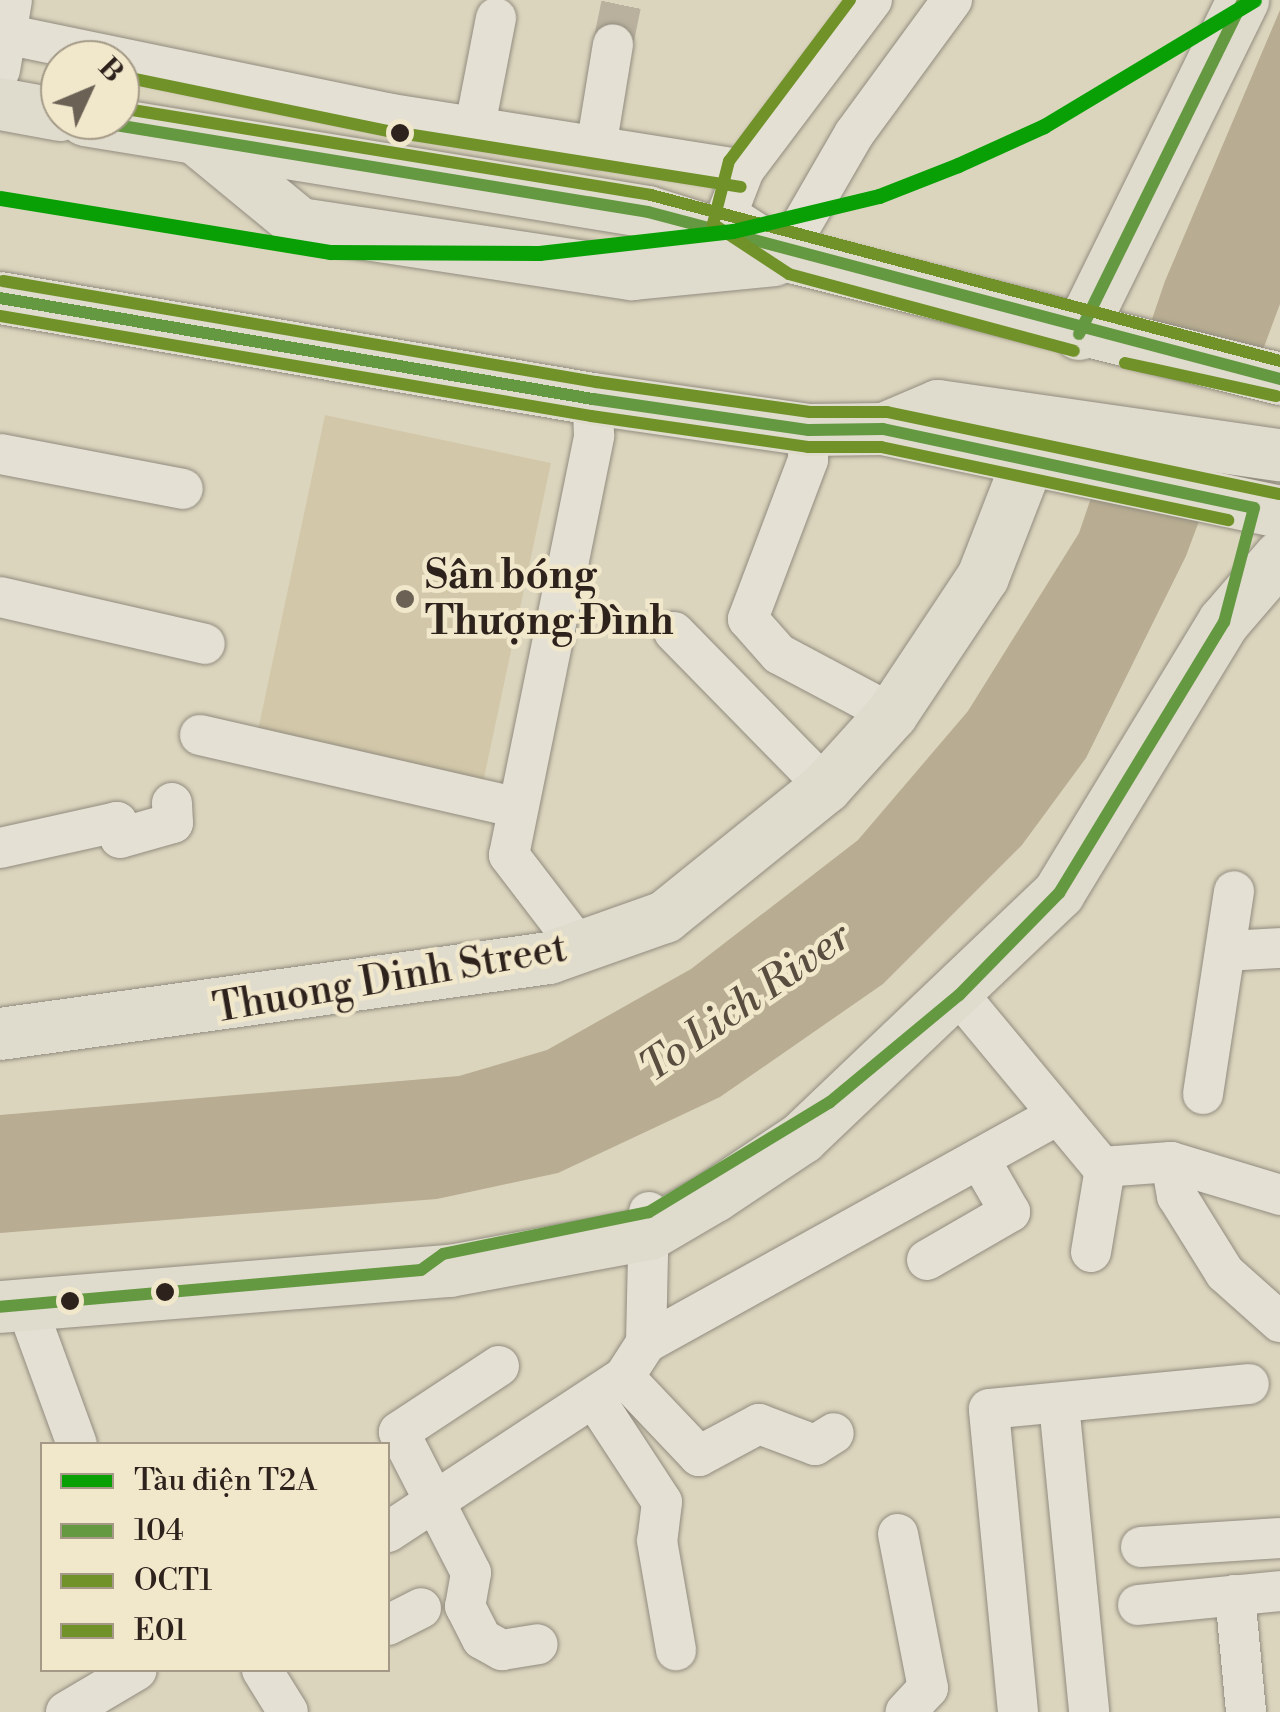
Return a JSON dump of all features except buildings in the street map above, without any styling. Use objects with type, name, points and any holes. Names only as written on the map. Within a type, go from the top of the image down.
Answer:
[{"type":"main road","points":[[1080,334],[1243,0]]},
{"type":"main road","points":[[0,104],[40,111]]},
{"type":"main road","points":[[140,130],[648,212],[795,258],[1080,334],[1280,379]]},
{"type":"main road","points":[[199,141],[300,224],[632,274],[795,258]]},
{"type":"main road","points":[[0,298],[593,399],[810,430],[884,429],[1027,464],[1093,454],[1280,455]]},
{"type":"main road","points":[[884,429],[938,406],[1256,508],[1224,622]]},
{"type":"main road","name":"Thuong Dinh Street","points":[[0,1034],[339,993],[580,948],[665,916],[826,788],[892,714],[983,577],[1027,464]]},
{"type":"main road","points":[[13,1306],[421,1270],[443,1254],[650,1223],[830,1102],[959,995],[1058,893],[1224,622],[1280,558]]},
{"type":"street","points":[[872,0],[744,170],[727,214],[795,258],[798,231],[854,134],[952,0]]},
{"type":"street","points":[[474,126],[496,18]]},
{"type":"street","points":[[6,35],[391,114],[744,170]]},
{"type":"street","points":[[596,148],[614,44]]},
{"type":"street","points":[[380,170],[391,114]]},
{"type":"street","points":[[580,948],[510,856],[594,436],[593,399]]},
{"type":"street","points":[[810,430],[808,460],[748,619],[779,654],[892,714]]},
{"type":"street","points":[[0,454],[183,489]]},
{"type":"street","points":[[0,597],[204,644]]},
{"type":"street","points":[[674,632],[826,788]]},
{"type":"street","points":[[200,735],[518,808]]},
{"type":"street","points":[[0,848],[118,822],[120,838],[172,823],[172,803]]},
{"type":"street","points":[[1203,1094],[1234,891]]},
{"type":"street","points":[[1226,951],[1280,948]]},
{"type":"street","points":[[959,995],[1105,1168]]},
{"type":"street","points":[[390,1531],[609,1387],[646,1343],[1058,1115]]},
{"type":"street","points":[[927,1260],[1010,1212],[980,1160]]},
{"type":"street","points":[[1105,1168],[1171,1162],[1280,1195]]},
{"type":"street","points":[[1171,1162],[1177,1196],[1226,1273],[1280,1322]]},
{"type":"street","points":[[1091,1252],[1105,1168]]},
{"type":"street","points":[[646,1343],[650,1223]]},
{"type":"street","points":[[13,1306],[76,1442]]},
{"type":"street","points":[[499,1366],[399,1432],[470,1573],[465,1606],[482,1639],[502,1650],[538,1644]]},
{"type":"street","points":[[1018,1712],[989,1410],[1249,1384]]},
{"type":"street","points":[[609,1387],[700,1456],[759,1424],[814,1446],[834,1434]]},
{"type":"street","points":[[609,1387],[662,1502],[656,1540],[676,1650]]},
{"type":"street","points":[[1058,1404],[1089,1712]]},
{"type":"street","points":[[898,1534],[928,1688],[906,1712]]},
{"type":"street","points":[[1141,1547],[1280,1538]]},
{"type":"street","points":[[1138,1604],[1280,1591]]},
{"type":"street","points":[[1235,1595],[1246,1712]]},
{"type":"street","points":[[66,1712],[134,1672]]},
{"type":"shaded area","name":"Sân bóng Thượng Đình","points":[[325,415],[551,463],[483,783],[257,735]]},
{"type":"water","name":"To Lich River","points":[[1280,10],[1280,304],[1186,556],[1086,758],[1022,845],[883,984],[720,1097],[558,1173],[437,1199],[0,1233],[0,1115],[459,1076],[547,1050],[691,969],[858,840],[968,711],[1079,533],[1165,281]]},
{"type":"pier","points":[[1137,348],[1258,375],[1212,499],[1092,479]]},
{"type":"tunnel","points":[[613,44],[622,0]]},
{"type":"metro line","name":"T2A","points":[[0,198],[330,252],[539,253],[733,231],[879,196],[958,165],[1044,126],[1254,0]]},
{"type":"transit line","name":"OCT1","points":[[850,0],[729,161],[713,224],[789,274],[1074,351]]},
{"type":"transit line","name":"104","points":[[1079,334],[1243,0]]},
{"type":"transit line","name":"OCT1","points":[[140,80],[388,131],[741,187]]},
{"type":"transit line","name":"E01","points":[[140,111],[651,195],[1280,361]]},
{"type":"transit line","name":"104","points":[[140,129],[648,212],[1280,379]]},
{"type":"transit line","name":"E01","points":[[3,281],[596,382],[810,412],[887,412],[1280,494]]},
{"type":"transit line","name":"104","points":[[0,298],[593,399],[809,430],[883,429],[1254,508],[1224,622],[1059,893],[959,995],[830,1102],[649,1212],[443,1254],[421,1270],[0,1307]]},
{"type":"transit line","name":"OCT1","points":[[0,316],[591,416],[808,447],[881,447],[1228,520]]},
{"type":"transit line","name":"OCT1","points":[[1125,363],[1276,396]]},
{"type":"place","name":"Sân bóng Thượng Đình","points":[[405,599]]}]
